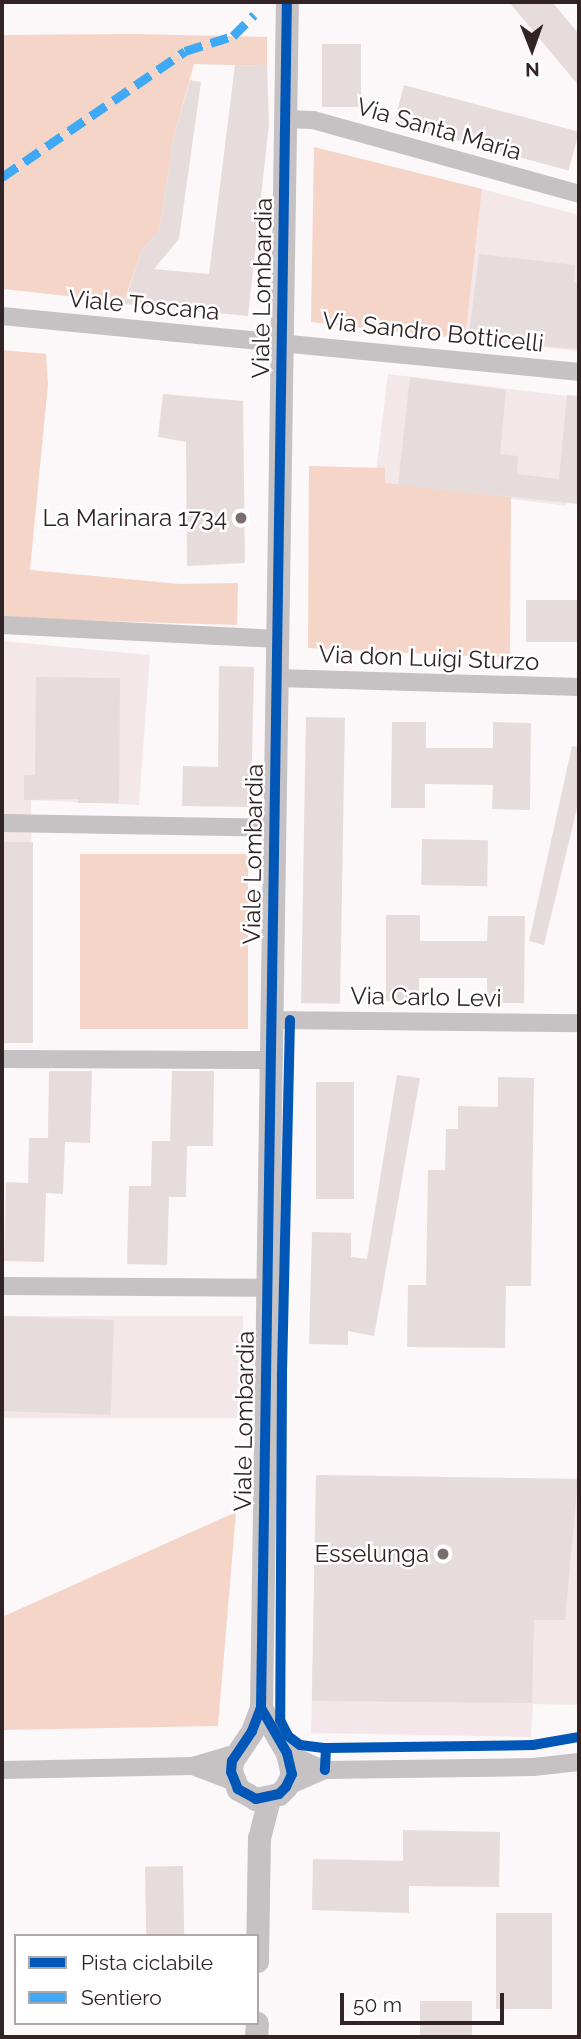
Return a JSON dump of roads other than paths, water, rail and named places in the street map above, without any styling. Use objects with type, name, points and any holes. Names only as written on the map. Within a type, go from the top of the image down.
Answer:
[{"type":"street","name":"Viale Lombardia","points":[[259,1838],[232,1761],[261,1708],[287,2]]},
{"type":"street","name":"Via Santa Maria","points":[[286,119],[313,120],[579,194]]},
{"type":"street","name":"Viale Toscana","points":[[2,316],[282,342]]},
{"type":"street","name":"Via Sandro Botticelli","points":[[282,342],[579,372]]},
{"type":"street","points":[[2,625],[277,639]]},
{"type":"street","name":"Via don Luigi Sturzo","points":[[277,678],[579,687]]},
{"type":"street","points":[[2,824],[275,828]]},
{"type":"street","name":"Via Carlo Levi","points":[[272,1020],[579,1023]]},
{"type":"street","points":[[2,1059],[271,1060]]},
{"type":"street","points":[[2,1286],[268,1288]]},
{"type":"street","name":"Viale Lombardia","points":[[257,1934],[259,1838],[278,1793],[292,1774],[261,1708]]},
{"type":"street","points":[[2,1770],[193,1766],[238,1751],[258,1740],[325,1770]]},
{"type":"street","points":[[193,1766],[240,1789],[278,1793],[325,1770],[533,1767],[579,1762]]},
{"type":"place","name":"La Marinara 1734","points":[[241,518]]},
{"type":"place","name":"Esselunga","points":[[443,1554]]}]
